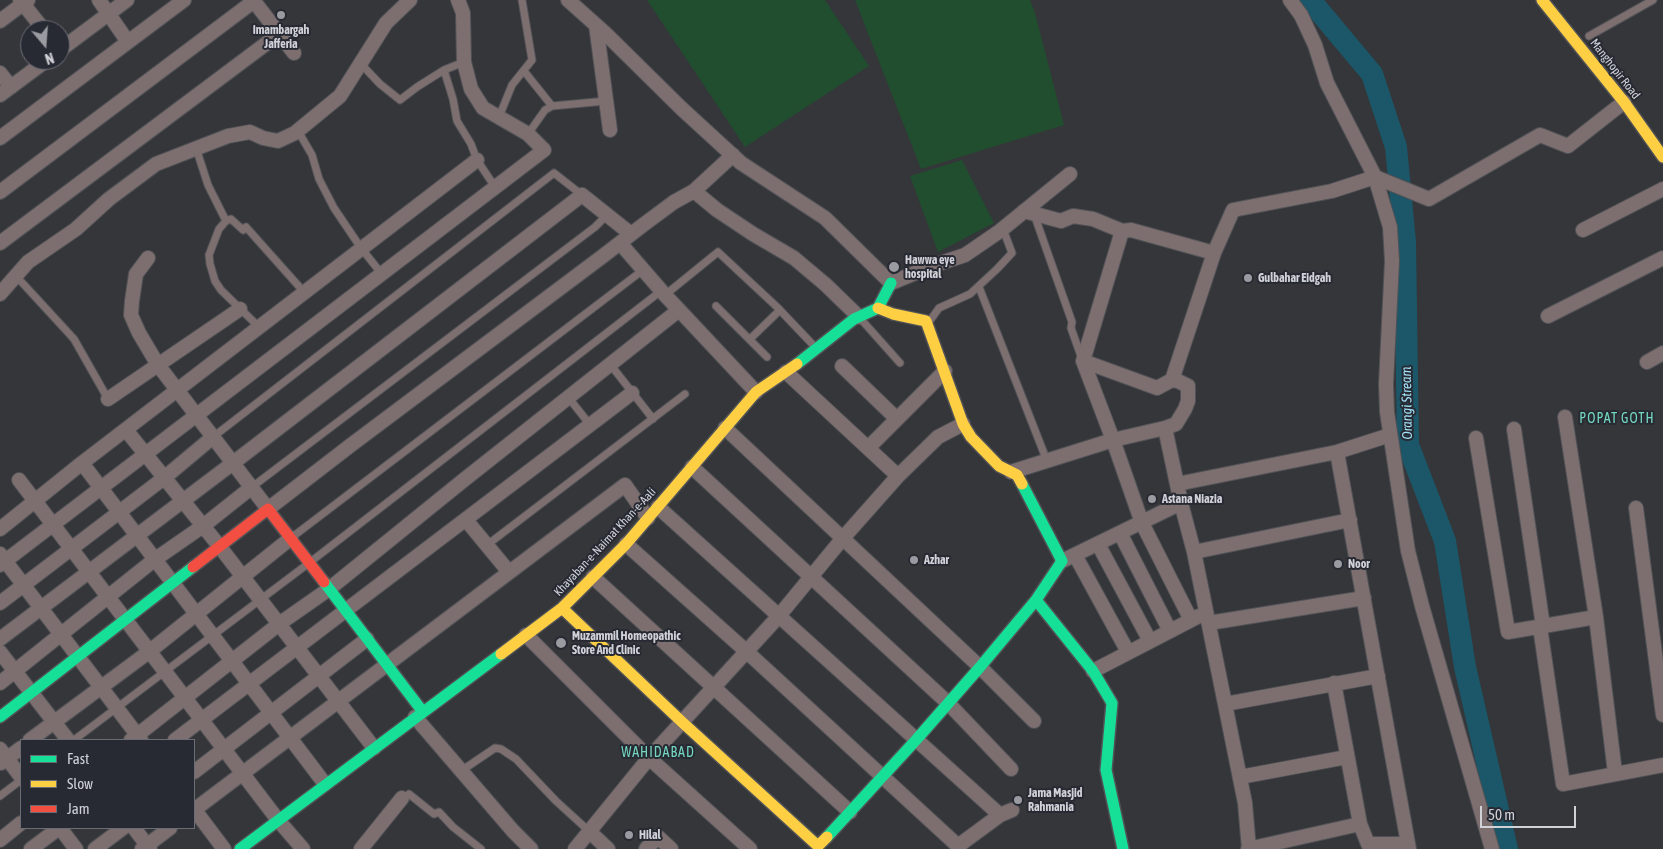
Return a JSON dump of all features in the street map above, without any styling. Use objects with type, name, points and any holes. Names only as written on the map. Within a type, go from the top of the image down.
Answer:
[{"type":"street","points":[[99,0],[110,13],[128,42]]},
{"type":"street","points":[[70,43],[127,0]]},
{"type":"street","points":[[0,138],[184,0]]},
{"type":"street","points":[[0,294],[28,262],[76,229],[110,199],[156,164],[228,136],[250,132],[263,138],[278,141],[298,131],[340,96],[386,23],[410,0]]},
{"type":"street","points":[[458,0],[463,14],[464,62],[471,88],[483,108],[528,134],[544,150],[53,524],[2,560],[78,656],[117,708],[137,739],[185,697],[279,624],[329,589],[679,310]]},
{"type":"street","points":[[568,0],[741,163],[825,218],[891,283]]},
{"type":"street","points":[[1290,0],[1300,15],[1311,38],[1327,82],[1375,177],[1390,227],[1392,261],[1386,384],[1387,412],[1410,560],[1492,849]]},
{"type":"street","name":"Manghopir Road","points":[[1542,0],[1624,102],[1663,157]]},
{"type":"street","points":[[0,21],[24,1],[37,20]]},
{"type":"street","points":[[0,192],[253,1],[294,53]]},
{"type":"street","points":[[596,25],[610,130]]},
{"type":"street","points":[[0,244],[280,34]]},
{"type":"street","points":[[0,73],[6,91],[34,70]]},
{"type":"street","points":[[1172,380],[1214,253],[1233,210],[1332,191],[1375,177],[1429,199],[1540,135],[1568,146],[1624,102]]},
{"type":"street","points":[[0,717],[358,439],[674,202],[694,191],[733,155]]},
{"type":"street","points":[[0,529],[82,463],[477,160]]},
{"type":"street","points":[[1070,174],[1029,213],[965,255],[891,283],[878,308],[893,314],[926,321],[963,424],[998,466],[1017,475],[1128,652]]},
{"type":"street","points":[[1582,230],[1663,189]]},
{"type":"street","points":[[694,191],[717,210],[752,234],[794,258],[826,285],[859,317]]},
{"type":"street","points":[[0,639],[582,195],[631,234]]},
{"type":"street","points":[[1029,213],[1061,221],[1073,216],[1093,219],[1122,231],[1131,230],[1214,253]]},
{"type":"street","points":[[1122,231],[1083,361],[1142,523],[1191,620]]},
{"type":"street","points":[[620,243],[663,293],[756,392]]},
{"type":"street","points":[[148,258],[136,274],[131,315],[138,333],[158,365],[387,664],[419,715],[461,771],[531,849]]},
{"type":"street","points":[[1548,316],[1663,258]]},
{"type":"street","name":"Khayaban-e-Naimat Khan-e-Aali","points":[[240,849],[562,608],[626,544],[756,392],[859,317],[878,308]]},
{"type":"street","points":[[108,398],[240,309]]},
{"type":"street","points":[[1647,362],[1663,353]]},
{"type":"street","points":[[1011,472],[1113,440],[1176,424],[1188,401],[1188,386],[1178,381],[1172,380],[1157,388],[1083,361]]},
{"type":"street","points":[[842,366],[897,419]]},
{"type":"street","points":[[868,448],[945,371]]},
{"type":"street","points":[[786,372],[898,476]]},
{"type":"street","points":[[176,739],[632,393]]},
{"type":"street","points":[[1565,417],[1596,616],[1615,773]]},
{"type":"street","points":[[575,849],[649,758],[778,617],[843,538],[898,476],[938,437],[963,424]]},
{"type":"street","points":[[725,428],[980,667],[1034,721]]},
{"type":"street","points":[[1165,428],[1194,552],[1245,803],[1249,849],[1360,824]]},
{"type":"street","points":[[1514,429],[1563,784],[1663,765]]},
{"type":"street","points":[[126,430],[220,547],[374,748]]},
{"type":"street","points":[[1177,484],[1337,452],[1390,435]]},
{"type":"street","points":[[0,604],[164,478],[213,437]]},
{"type":"street","points":[[1476,438],[1508,632],[1596,616]]},
{"type":"street","points":[[1334,683],[1360,824],[1368,844],[1409,847],[1337,452]]},
{"type":"street","points":[[82,463],[325,784]]},
{"type":"street","points":[[692,467],[810,578],[948,703],[1012,769]]},
{"type":"street","points":[[19,480],[278,820],[303,849]]},
{"type":"street","points":[[195,809],[625,485],[648,518]]},
{"type":"street","points":[[0,683],[60,634],[109,598],[154,560],[203,526],[252,488]]},
{"type":"street","points":[[562,608],[682,722],[818,846],[916,740],[980,667],[1068,558],[1181,503]]},
{"type":"street","points":[[626,544],[746,651],[958,846],[1006,812],[916,740],[658,507]]},
{"type":"street","points":[[1636,508],[1663,715]]},
{"type":"street","points":[[466,520],[509,572]]},
{"type":"street","points":[[1194,552],[1350,520]]},
{"type":"street","points":[[1120,533],[1170,631]]},
{"type":"street","points":[[31,739],[150,652],[291,538]]},
{"type":"street","points":[[1098,544],[1150,640]]},
{"type":"street","points":[[593,576],[850,812]]},
{"type":"street","points":[[1092,671],[1191,620],[1364,598]]},
{"type":"street","points":[[1036,600],[1092,671],[1112,703],[1106,770],[1123,849]]},
{"type":"street","points":[[526,635],[649,758],[750,849]]},
{"type":"street","points":[[195,771],[367,639]]},
{"type":"street","points":[[0,652],[67,739]]},
{"type":"street","points":[[1225,704],[1378,676]]},
{"type":"street","points":[[20,748],[2,757],[20,778]]},
{"type":"street","points":[[1240,778],[1348,757]]},
{"type":"street","points":[[361,849],[406,796]]},
{"type":"street","points":[[195,811],[224,849]]},
{"type":"street","points":[[0,840],[20,823]]},
{"type":"street","points":[[31,849],[59,829]]},
{"type":"street","points":[[61,829],[76,849]]},
{"type":"street","points":[[95,849],[122,829]]},
{"type":"street","points":[[135,829],[147,848],[169,829]]},
{"type":"street","points":[[590,832],[608,849]]},
{"type":"street","points":[[646,849],[658,837],[671,849]]},
{"type":"lane","points":[[499,117],[512,85],[532,60],[522,0]]},
{"type":"lane","points":[[1589,36],[1653,0]]},
{"type":"lane","points":[[360,63],[380,84],[400,100],[444,70],[464,62]]},
{"type":"lane","points":[[444,70],[453,99],[457,122],[471,144],[477,160],[495,187]]},
{"type":"lane","points":[[524,71],[552,106]]},
{"type":"lane","points":[[528,134],[545,110],[552,106],[606,101]]},
{"type":"lane","points":[[298,131],[306,143],[319,179],[334,208],[381,273]]},
{"type":"lane","points":[[196,148],[208,185],[226,221]]},
{"type":"lane","points":[[213,437],[554,173],[582,195]]},
{"type":"lane","points":[[1029,213],[1072,322],[1071,328],[1083,361]]},
{"type":"lane","points":[[252,488],[595,227],[607,215]]},
{"type":"lane","points":[[259,327],[221,290],[215,281],[209,255],[223,222],[231,219],[242,230],[246,227],[304,292]]},
{"type":"lane","points":[[928,324],[939,308],[970,294],[1012,253],[1003,229]]},
{"type":"lane","points":[[75,739],[718,252],[780,310],[816,349]]},
{"type":"lane","points":[[291,538],[643,270]]},
{"type":"lane","points":[[16,276],[74,339],[108,398]]},
{"type":"lane","points":[[979,287],[1047,461]]},
{"type":"lane","points":[[716,306],[767,356]]},
{"type":"lane","points":[[750,339],[780,310]]},
{"type":"lane","points":[[859,317],[900,363]]},
{"type":"lane","points":[[610,364],[653,419]]},
{"type":"lane","points":[[487,546],[686,394]]},
{"type":"lane","points":[[568,397],[590,426]]},
{"type":"lane","points":[[461,771],[494,748],[500,749],[516,759],[556,801],[590,832]]},
{"type":"lane","points":[[0,796],[20,780]]},
{"type":"lane","points":[[406,796],[434,814],[439,812],[453,827],[481,849]]},
{"type":"green space","points":[[647,0],[825,0],[869,66],[745,147]]},
{"type":"green space","points":[[855,0],[1030,0],[1064,125],[921,169]]},
{"type":"green space","points":[[962,160],[994,223],[938,252],[910,176]]},
{"type":"waterway","name":"Orangi Stream","points":[[1310,0],[1372,74],[1396,147],[1405,242],[1408,445],[1445,541],[1465,667],[1507,849]]},
{"type":"traffic: fast","points":[[797,364],[854,319],[878,308],[891,283]]},
{"type":"traffic: fast","points":[[827,837],[980,667],[1036,600],[1062,561],[1022,484]]},
{"type":"traffic: fast","points":[[0,717],[193,567]]},
{"type":"traffic: fast","points":[[324,582],[423,712]]},
{"type":"traffic: fast","points":[[1036,600],[1093,671],[1112,703],[1106,770],[1123,849]]},
{"type":"traffic: fast","points":[[240,849],[501,654]]},
{"type":"traffic: slow","points":[[1542,0],[1624,102],[1663,157]]},
{"type":"traffic: slow","points":[[878,308],[893,314],[926,321],[963,424],[971,437],[999,466],[1017,475],[1022,484]]},
{"type":"traffic: slow","points":[[501,654],[562,608],[626,544],[756,392],[797,364]]},
{"type":"traffic: slow","points":[[562,608],[682,722],[818,846],[827,837]]},
{"type":"traffic: jam","points":[[193,567],[268,509],[324,582]]},
{"type":"place","name":"Imambargah Jafferia","points":[[281,15]]},
{"type":"place","name":"Hawwa eye hospital","points":[[894,267]]},
{"type":"place","name":"Gulbahar Eidgah","points":[[1248,278]]},
{"type":"place","name":"Astana Niazia","points":[[1152,499]]},
{"type":"place","name":"Azhar","points":[[914,560]]},
{"type":"place","name":"Noor","points":[[1338,564]]},
{"type":"place","name":"Muzammil Homeopathic Store And Clinic","points":[[561,643]]},
{"type":"place","name":"Jama Masjid Rahmania","points":[[1018,800]]},
{"type":"place","name":"Hilal","points":[[629,835]]},
{"type":"district","name":"POPAT GOTH","points":[[1617,419]]},
{"type":"district","name":"WAHIDABAD","points":[[658,753]]}]
